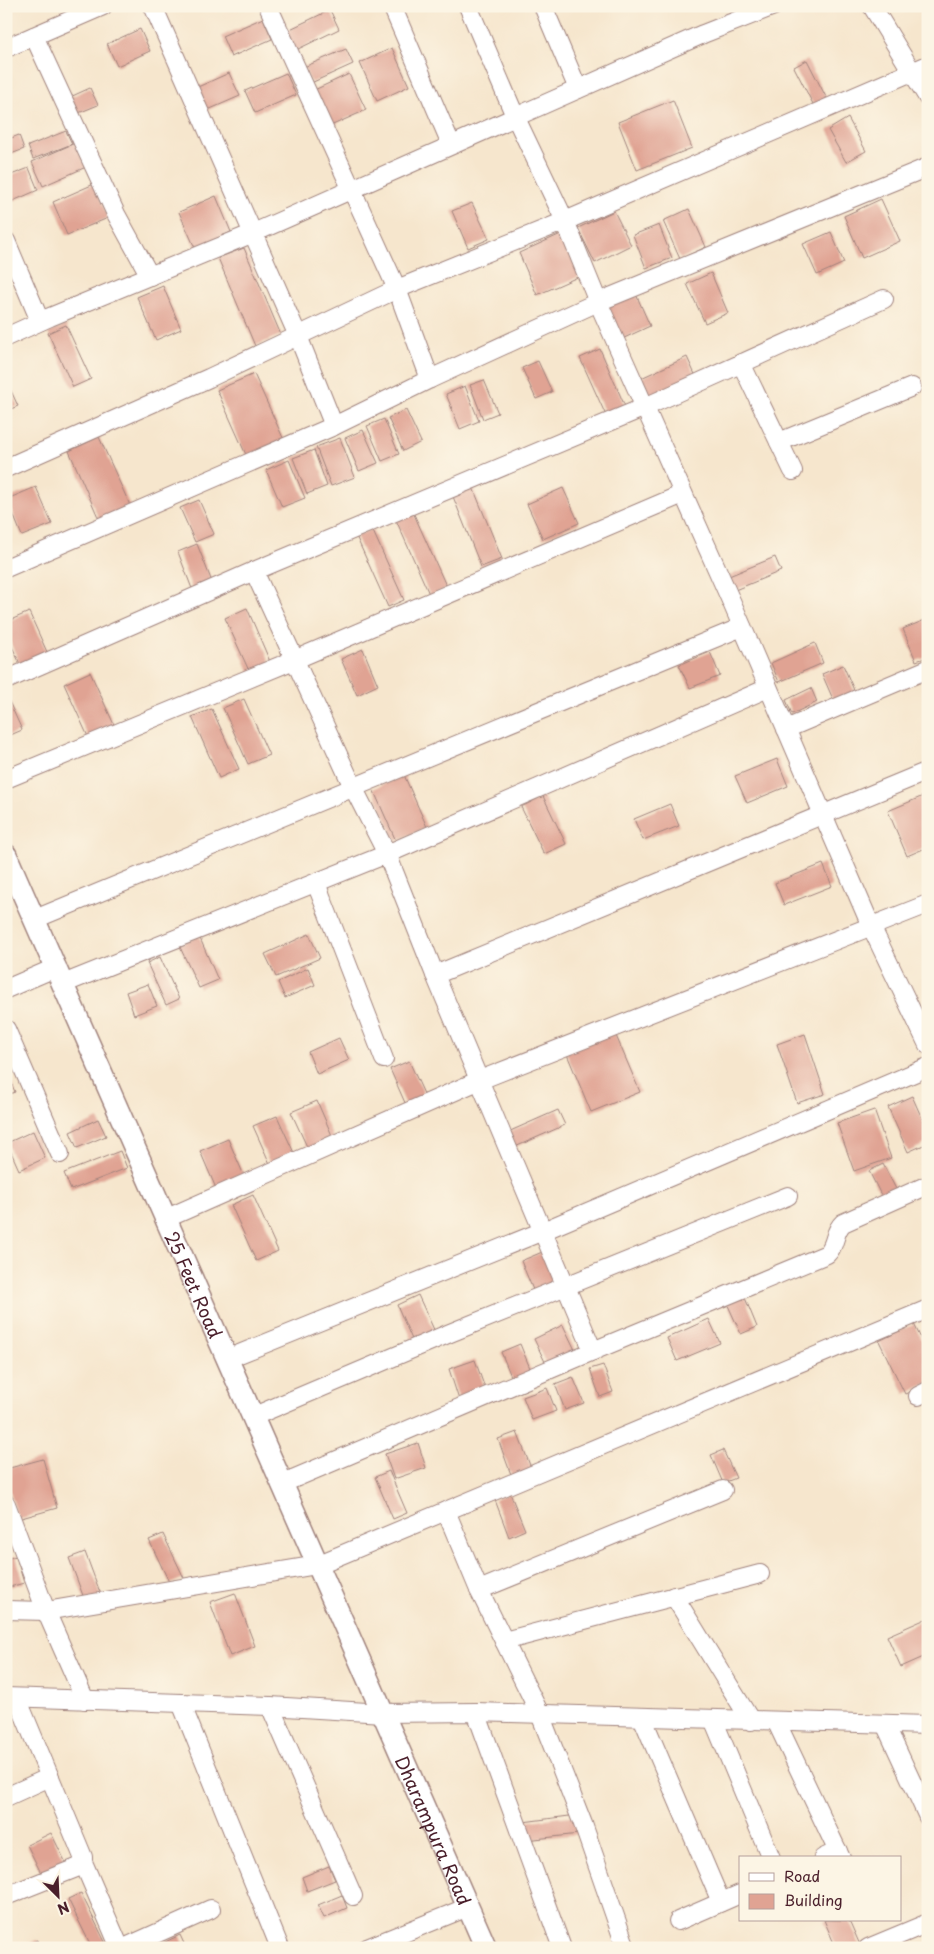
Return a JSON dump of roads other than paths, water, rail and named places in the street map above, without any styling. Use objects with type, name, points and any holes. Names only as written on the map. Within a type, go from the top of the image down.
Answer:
[{"type":"street","points":[[6,48],[103,6]]},
{"type":"street","points":[[153,6],[251,234],[298,336],[334,426]]},
{"type":"street","points":[[268,6],[397,289],[430,379]]},
{"type":"street","points":[[392,6],[451,144]]},
{"type":"street","points":[[468,6],[515,116],[565,221],[598,302],[742,627],[871,926],[928,1045]]},
{"type":"street","points":[[543,6],[578,89]]},
{"type":"street","points":[[6,337],[40,321],[251,234],[703,34],[774,6]]},
{"type":"street","points":[[872,6],[920,68],[928,98]]},
{"type":"street","points":[[34,36],[116,214],[150,276]]},
{"type":"street","points":[[6,468],[298,336],[397,289],[565,221],[920,68]]},
{"type":"street","points":[[6,568],[334,426],[430,379],[598,302],[928,167]]},
{"type":"street","points":[[6,241],[40,321]]},
{"type":"street","points":[[6,680],[254,570],[645,407],[884,300]]},
{"type":"street","points":[[741,363],[793,470]]},
{"type":"street","points":[[779,442],[912,387]]},
{"type":"street","points":[[6,779],[294,660],[682,494]]},
{"type":"street","points":[[254,570],[353,787],[387,854],[435,975],[593,1351]]},
{"type":"street","points":[[35,920],[742,627]]},
{"type":"street","points":[[786,730],[928,669]]},
{"type":"street","points":[[6,988],[60,976],[316,883],[768,688]]},
{"type":"street","points":[[435,975],[928,771]]},
{"type":"street","name":"25 Feet Road","points":[[6,854],[383,1713]]},
{"type":"street","points":[[316,883],[384,1059]]},
{"type":"street","points":[[165,1219],[480,1080],[928,904]]},
{"type":"street","points":[[6,1029],[60,1154]]},
{"type":"street","points":[[227,1359],[543,1231],[928,1067]]},
{"type":"street","points":[[282,1484],[593,1351],[827,1254],[833,1248],[836,1230],[843,1222],[928,1185]]},
{"type":"street","points":[[252,1417],[450,1333],[566,1288],[788,1196]]},
{"type":"street","points":[[6,1610],[46,1611],[317,1565],[928,1309]]},
{"type":"street","points":[[479,1590],[723,1490]]},
{"type":"street","points":[[6,1504],[46,1611],[85,1700]]},
{"type":"street","points":[[446,1511],[479,1590],[540,1714],[583,1824],[626,1948]]},
{"type":"street","points":[[504,1641],[760,1574]]},
{"type":"street","points":[[674,1596],[751,1720]]},
{"type":"street","points":[[211,1909],[122,1948],[83,1862],[83,1857],[50,1777],[12,1698],[270,1706],[383,1713],[476,1712],[928,1725]]},
{"type":"street","points":[[181,1703],[280,1948]]},
{"type":"street","points":[[270,1706],[353,1896]]},
{"type":"street","points":[[476,1712],[562,1948]]},
{"type":"street","name":"Dharampura Road","points":[[383,1713],[486,1948]]},
{"type":"street","points":[[642,1717],[721,1902]]},
{"type":"street","points":[[713,1719],[770,1856]]},
{"type":"street","points":[[776,1721],[834,1856]]},
{"type":"street","points":[[885,1724],[928,1817]]},
{"type":"street","points":[[6,1797],[50,1777]]},
{"type":"street","points":[[6,1896],[78,1867],[83,1862]]},
{"type":"street","points":[[678,1921],[739,1894]]},
{"type":"street","points":[[367,1948],[468,1907]]},
{"type":"street","points":[[868,1948],[928,1923]]}]
